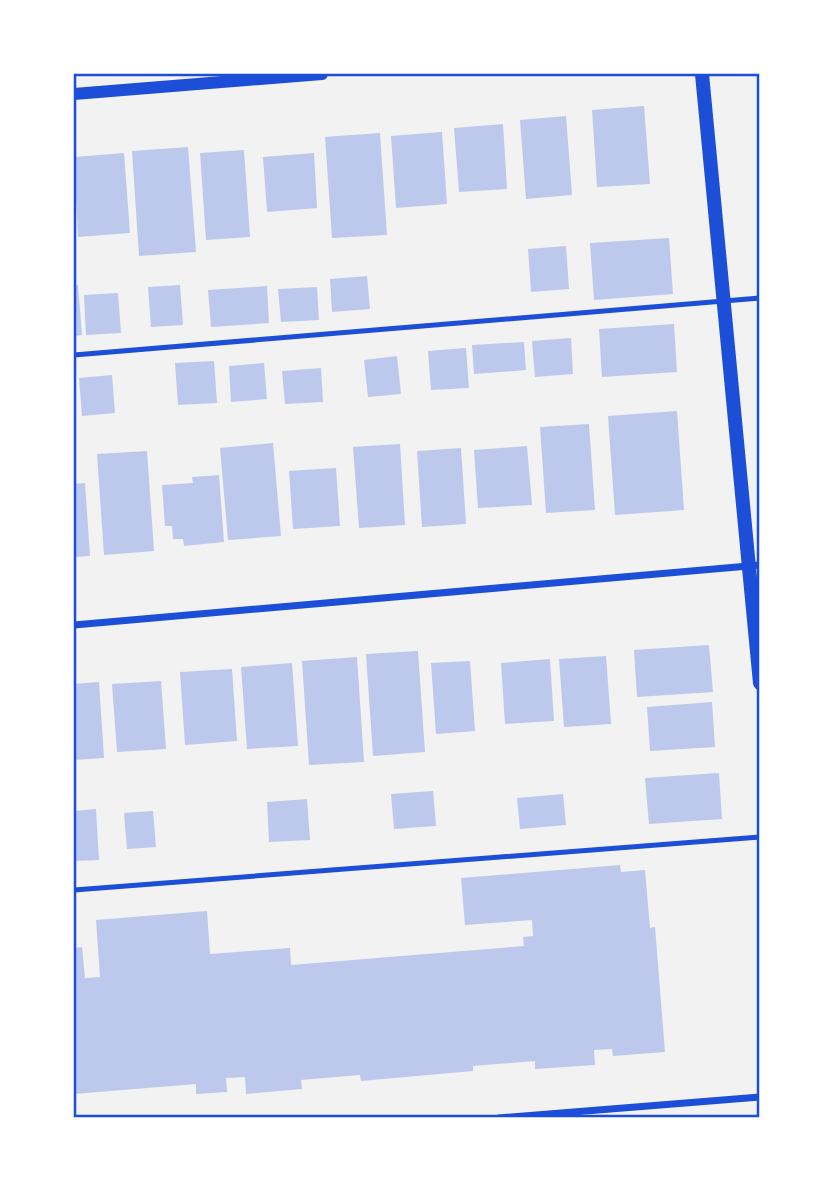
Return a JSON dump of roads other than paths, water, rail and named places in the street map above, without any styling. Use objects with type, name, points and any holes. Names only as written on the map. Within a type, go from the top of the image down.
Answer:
[{"type":"main road","points":[[702,74],[754,565],[760,683]]},
{"type":"street","points":[[74,94],[322,74]]},
{"type":"street","points":[[74,625],[754,565]]},
{"type":"street","points":[[499,1118],[760,1097]]},
{"type":"lane","points":[[74,355],[760,298]]},
{"type":"lane","points":[[74,890],[760,837]]}]
